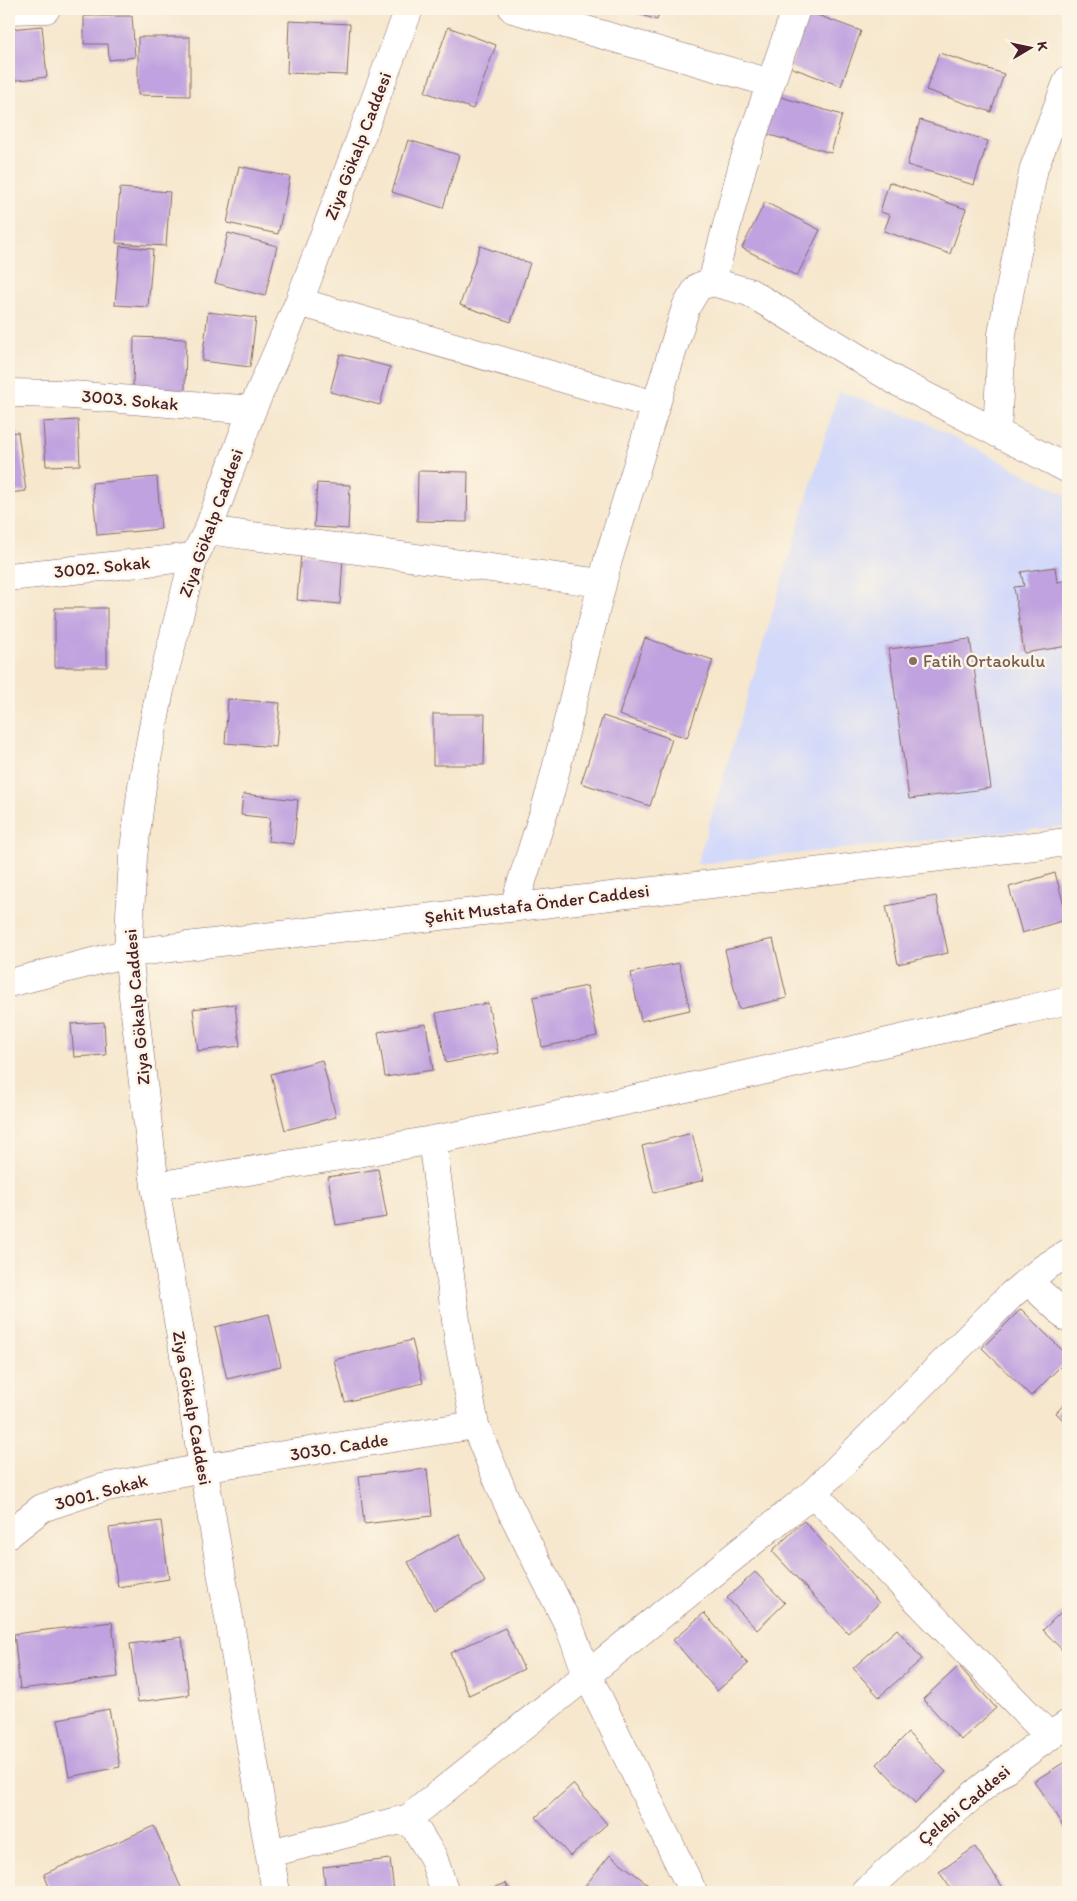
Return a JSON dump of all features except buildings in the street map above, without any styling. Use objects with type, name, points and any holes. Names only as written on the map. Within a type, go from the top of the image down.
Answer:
[{"type":"street","points":[[9,10],[46,9]]},
{"type":"street","name":"Ziya Gökalp Caddesi","points":[[276,1892],[155,1186],[128,953],[133,857],[142,786],[160,690],[194,557],[208,530],[252,410],[300,302],[409,9]]},
{"type":"street","points":[[513,9],[771,83]]},
{"type":"street","points":[[712,282],[743,164],[796,9]]},
{"type":"street","points":[[997,433],[1002,334],[1034,168],[1068,80]]},
{"type":"street","points":[[514,906],[550,793],[602,583],[686,307],[698,288],[712,282],[749,292],[896,381],[1068,469]]},
{"type":"street","points":[[300,302],[655,405]]},
{"type":"street","name":"3003. Sokak","points":[[9,393],[60,394],[252,410]]},
{"type":"street","points":[[208,530],[602,583]]},
{"type":"street","name":"3002. Sokak","points":[[9,577],[194,557]]},
{"type":"street","name":"Şehit Mustafa Önder Caddesi","points":[[9,983],[128,953],[1068,842]]},
{"type":"street","points":[[155,1186],[432,1140],[750,1074],[1068,1000]]},
{"type":"street","points":[[432,1140],[459,1343],[475,1425],[506,1500],[569,1626],[587,1674],[693,1892]]},
{"type":"street","points":[[270,1853],[409,1818],[813,1493],[1012,1294],[1068,1253]]},
{"type":"street","points":[[1028,1281],[1068,1318]]},
{"type":"street","name":"3030. Cadde","points":[[202,1468],[475,1425]]},
{"type":"street","name":"3001. Sokak","points":[[9,1534],[42,1508],[68,1499],[102,1488],[202,1468]]},
{"type":"street","points":[[813,1493],[1059,1730]]},
{"type":"street","name":"Çelebi Caddesi","points":[[865,1892],[975,1793],[1059,1730]]},
{"type":"street","points":[[409,1818],[433,1857],[445,1892]]},
{"type":"shaded area","name":"Fatih Ortaokulu","points":[[839,391],[921,420],[1068,496],[1068,826],[697,864]]},
{"type":"place","name":"Fatih Ortaokulu","points":[[913,661]]}]
